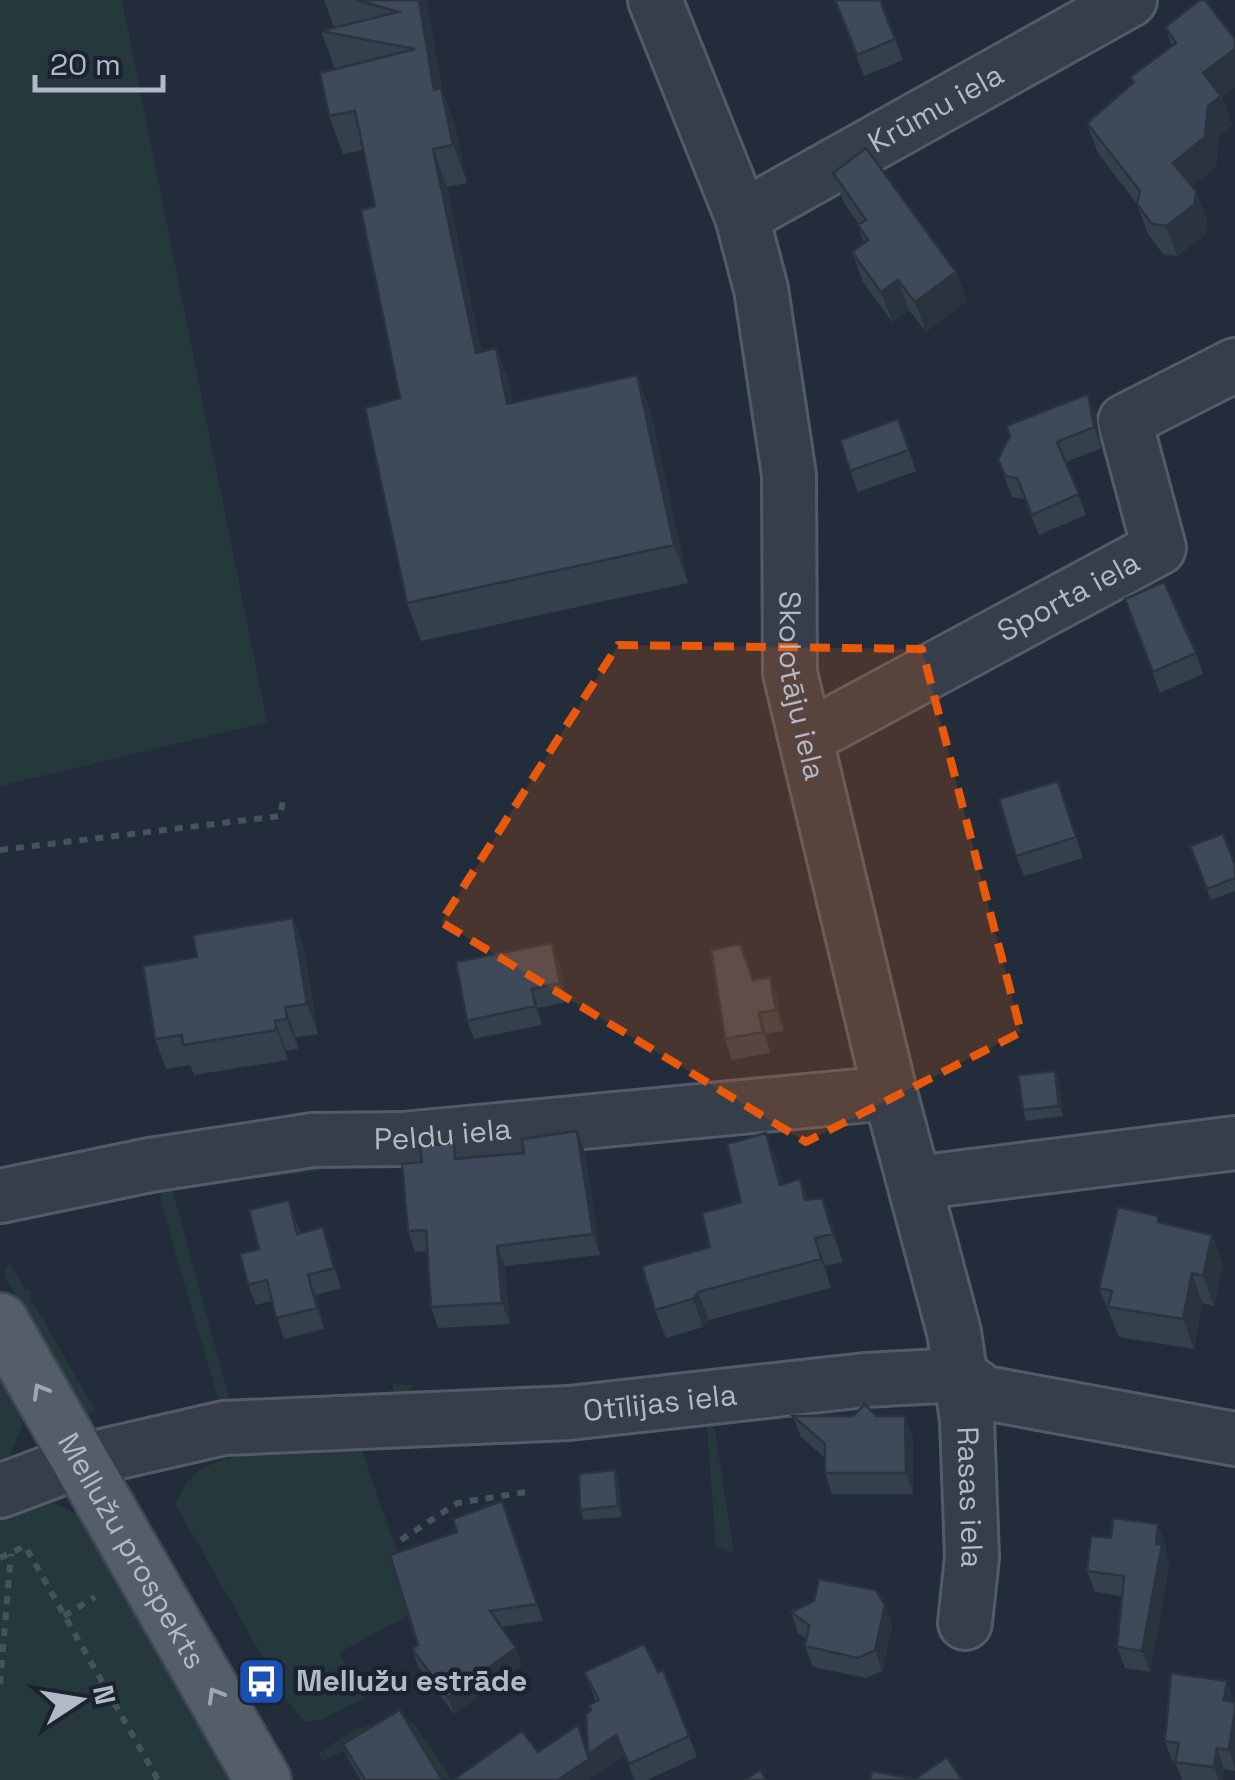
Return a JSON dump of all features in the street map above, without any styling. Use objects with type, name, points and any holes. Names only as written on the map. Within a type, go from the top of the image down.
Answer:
[{"type":"main road","name":"Mellužu prospekts","points":[[0,1321],[263,1780]]},
{"type":"street","name":"Skolotāju iela","points":[[655,0],[742,217],[761,289],[788,475],[790,673],[890,1093],[954,1332],[960,1375]]},
{"type":"street","name":"Krūmu iela","points":[[742,217],[1130,0]]},
{"type":"street","name":"Sporta iela","points":[[806,738],[1158,548],[1125,421],[1235,365]]},
{"type":"street","name":"Peldu iela","points":[[0,1196],[150,1165],[313,1140],[391,1140],[890,1093]]},
{"type":"street","points":[[914,1183],[1235,1143]]},
{"type":"street","name":"Otīlijas iela","points":[[0,1491],[80,1460],[224,1428],[569,1412],[865,1380],[960,1375],[985,1392],[1235,1438]]},
{"type":"street","name":"Rasas iela","points":[[960,1375],[967,1420],[972,1556],[966,1623]]},
{"type":"path","points":[[0,850],[280,816],[283,801]]},
{"type":"path","points":[[401,1540],[457,1503],[527,1492]]},
{"type":"path","points":[[0,1558],[25,1546],[158,1780]]},
{"type":"path","points":[[0,1684],[11,1553]]},
{"type":"path","points":[[64,1616],[95,1597]]},
{"type":"highlighted area","points":[[618,645],[922,649],[1021,1032],[806,1142],[441,922]]},
{"type":"green space","points":[[0,0],[122,0],[267,722],[0,786]]},
{"type":"green space","points":[[315,1160],[320,1171],[172,1188],[230,1402],[393,1395],[393,1384],[413,1385],[409,1394],[220,1406],[160,1199],[165,1185]]},
{"type":"green space","points":[[9,1262],[25,1290],[29,1289],[31,1299],[96,1411],[88,1415],[4,1275]]},
{"type":"green space","points":[[0,1377],[23,1424],[10,1457],[0,1462]]},
{"type":"green space","points":[[706,1414],[714,1425],[734,1553],[716,1547]]},
{"type":"green space","points":[[359,1441],[398,1555],[389,1557],[410,1614],[339,1653],[364,1698],[324,1719],[305,1722],[289,1703],[175,1504],[190,1479],[211,1464],[231,1457],[234,1448]]},
{"type":"green space","points":[[46,1500],[83,1517],[234,1780],[0,1780],[0,1513]]},
{"type":"green space","points":[[403,1716],[414,1724],[452,1780],[349,1760],[344,1751],[323,1761],[318,1753],[354,1730]]},
{"type":"building","points":[[357,0],[419,0],[434,90],[441,88],[453,145],[433,149],[476,353],[496,348],[507,404],[637,375],[674,545],[407,603],[365,408],[400,398],[361,210],[375,206],[355,111],[329,116],[320,73],[415,49],[321,31],[398,12]]},
{"type":"building","points":[[835,0],[880,0],[895,39],[857,55]]},
{"type":"building","points":[[1205,0],[1235,39],[1235,49],[1203,73],[1221,96],[1208,106],[1205,137],[1173,163],[1196,191],[1194,205],[1166,226],[1152,224],[1137,204],[1140,191],[1087,123],[1134,82],[1130,77],[1176,43],[1165,27]]},
{"type":"building","points":[[866,148],[956,272],[915,302],[898,280],[881,292],[852,252],[868,240],[858,225],[866,220],[833,173]]},
{"type":"building","points":[[1088,394],[1094,427],[1057,442],[1079,494],[1032,515],[1017,478],[1005,476],[998,459],[1010,436],[1006,426]]},
{"type":"building","points":[[898,419],[909,450],[850,471],[840,440]]},
{"type":"building","points":[[1164,582],[1196,653],[1153,672],[1125,599]]},
{"type":"building","points":[[1058,781],[1076,837],[1016,856],[999,799]]},
{"type":"building","points":[[1223,834],[1235,865],[1235,878],[1207,889],[1190,846]]},
{"type":"building","points":[[293,918],[307,1004],[285,1007],[287,1019],[275,1021],[277,1030],[183,1045],[182,1035],[155,1039],[143,966],[197,957],[193,935]]},
{"type":"building","points":[[552,943],[560,983],[532,989],[535,1006],[467,1021],[456,962]]},
{"type":"building","points":[[740,944],[753,980],[770,977],[776,1010],[759,1013],[763,1032],[725,1039],[711,950]]},
{"type":"building","points":[[1055,1071],[1059,1106],[1023,1110],[1018,1075]]},
{"type":"building","points":[[577,1131],[593,1234],[497,1246],[502,1303],[431,1307],[426,1230],[408,1231],[402,1164],[422,1162],[420,1146],[454,1143],[455,1159],[524,1153],[522,1139]]},
{"type":"building","points":[[766,1133],[780,1185],[800,1179],[805,1200],[822,1198],[833,1234],[815,1238],[821,1259],[698,1292],[693,1299],[655,1310],[642,1266],[710,1247],[702,1213],[741,1202],[727,1144]]},
{"type":"building","points":[[289,1200],[297,1234],[323,1227],[334,1268],[308,1275],[317,1308],[276,1318],[267,1280],[248,1285],[240,1254],[259,1249],[249,1210]]},
{"type":"building","points":[[1118,1207],[1212,1235],[1203,1276],[1192,1273],[1183,1319],[1108,1307],[1112,1291],[1099,1288]]},
{"type":"building","points":[[865,1404],[876,1416],[905,1416],[906,1473],[825,1473],[825,1444],[793,1416],[853,1416]]},
{"type":"building","points":[[615,1470],[618,1506],[580,1510],[579,1474]]},
{"type":"building","points":[[502,1501],[537,1604],[490,1611],[516,1648],[448,1697],[412,1649],[418,1645],[390,1555],[457,1532],[453,1519]]},
{"type":"building","points":[[1113,1518],[1158,1524],[1156,1544],[1162,1544],[1142,1651],[1117,1647],[1124,1576],[1087,1571],[1091,1536],[1111,1538]]},
{"type":"building","points":[[819,1579],[876,1590],[885,1605],[875,1650],[858,1658],[805,1646],[809,1625],[791,1612],[814,1601]]},
{"type":"building","points":[[644,1644],[658,1672],[663,1670],[689,1736],[629,1764],[616,1735],[588,1754],[586,1714],[591,1710],[589,1705],[599,1700],[584,1672]]},
{"type":"building","points":[[1171,1673],[1227,1681],[1224,1700],[1235,1702],[1229,1750],[1217,1748],[1214,1767],[1175,1762],[1179,1743],[1165,1741]]},
{"type":"building","points":[[400,1710],[442,1780],[365,1780],[343,1744]]},
{"type":"building","points":[[578,1725],[589,1759],[558,1780],[453,1780],[522,1731],[538,1752]]},
{"type":"building","points":[[947,1757],[962,1780],[870,1780],[872,1771],[915,1779]]},
{"type":"building","points":[[760,1770],[766,1780],[745,1780]]},
{"type":"place","name":"Mellužu estrāde","points":[[261,1681]]}]
